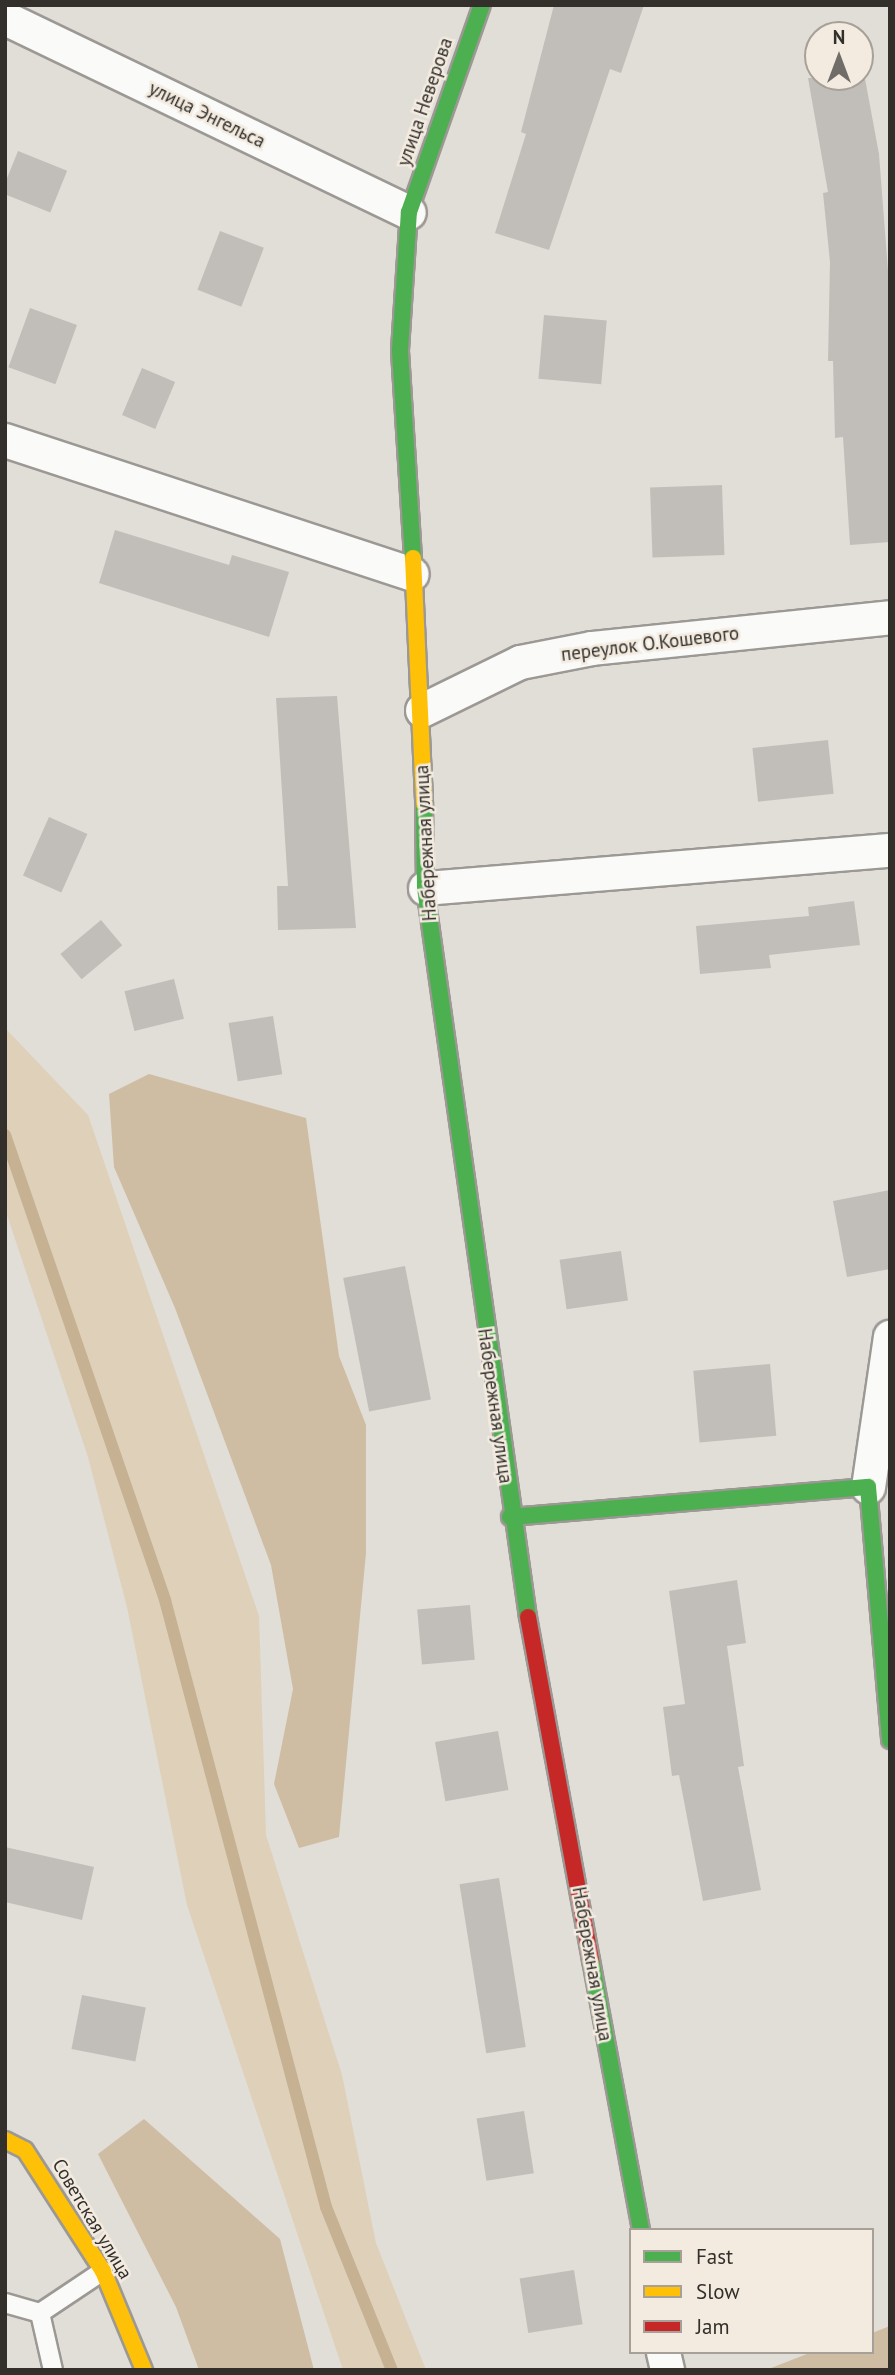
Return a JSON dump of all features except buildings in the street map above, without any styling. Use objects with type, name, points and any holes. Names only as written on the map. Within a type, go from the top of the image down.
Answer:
[{"type":"street","name":"улица Неверова","points":[[409,212],[482,5]]},
{"type":"street","name":"улица Энгельса","points":[[5,18],[409,212]]},
{"type":"street","name":"Набережная улица","points":[[409,212],[400,350],[422,709],[425,888],[510,1517],[641,2228]]},
{"type":"street","points":[[5,440],[412,574]]},
{"type":"street","name":"переулок О.Кошевого","points":[[422,709],[520,662],[580,650],[890,617]]},
{"type":"street","points":[[425,888],[890,850]]},
{"type":"street","points":[[890,1337],[868,1487],[890,1740]]},
{"type":"street","points":[[510,1517],[868,1487]]},
{"type":"street","name":"Советская улица","points":[[5,2140],[25,2150],[103,2271],[144,2370]]},
{"type":"lane","points":[[5,2303],[40,2313],[103,2271]]},
{"type":"lane","points":[[40,2313],[54,2370]]},
{"type":"shaded area","points":[[5,1028],[88,1115],[259,1616],[266,1835],[342,2075],[376,2243],[426,2370],[343,2370],[187,1905],[127,1607],[88,1457],[5,1209]]},
{"type":"shaded area","points":[[149,1074],[306,1118],[339,1356],[366,1425],[366,1553],[339,1837],[299,1848],[274,1784],[293,1689],[271,1565],[175,1308],[114,1167],[109,1094]]},
{"type":"shaded area","points":[[144,2119],[280,2239],[314,2370],[199,2370],[176,2307],[98,2154]]},
{"type":"shaded area","points":[[890,2326],[890,2370],[766,2370],[807,2354],[874,2354],[874,2332]]},
{"type":"waterway","points":[[5,1135],[165,1600],[326,2207],[392,2370]]},
{"type":"traffic: fast","points":[[413,558],[400,350],[409,212],[482,5]]},
{"type":"traffic: fast","points":[[424,804],[425,888],[528,1617]]},
{"type":"traffic: fast","points":[[510,1517],[868,1487],[890,1740]]},
{"type":"traffic: fast","points":[[591,1960],[641,2228]]},
{"type":"traffic: slow","points":[[413,558],[424,804]]},
{"type":"traffic: slow","points":[[5,2140],[25,2150],[103,2271],[144,2370]]},
{"type":"traffic: jam","points":[[528,1617],[591,1960]]}]
